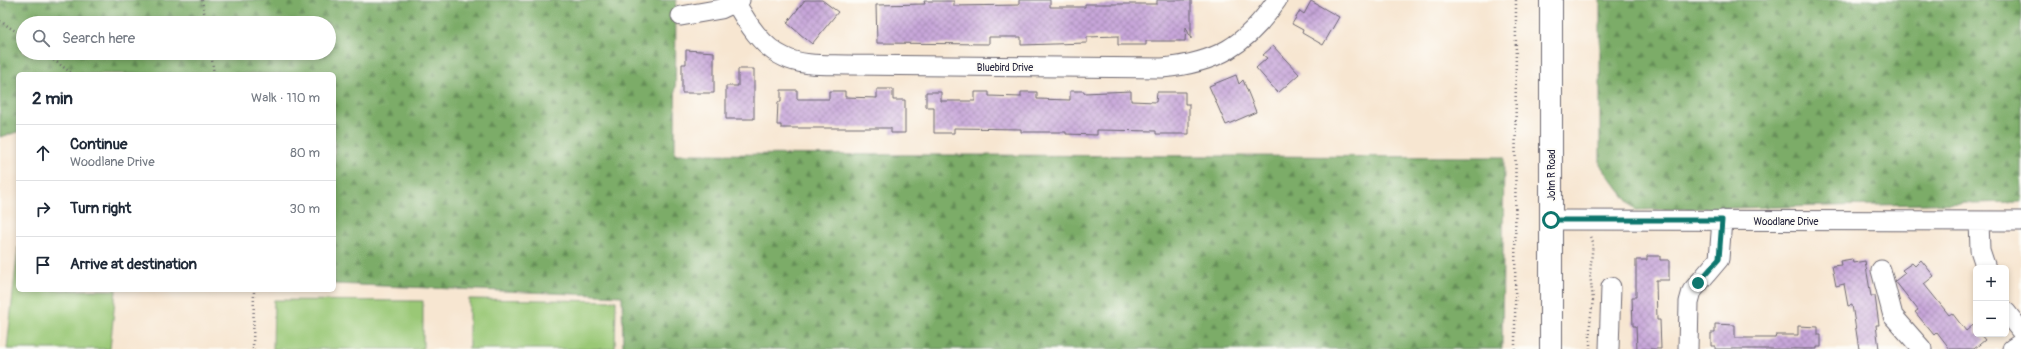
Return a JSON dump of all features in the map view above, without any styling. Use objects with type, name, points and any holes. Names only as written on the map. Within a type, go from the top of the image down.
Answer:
[{"type":"main road","name":"John R Road","points":[[1551,0],[1551,349]]},
{"type":"street","name":"Bluebird Drive","points":[[738,1],[746,21],[769,47],[784,58],[805,63],[850,65],[1162,68],[1200,62],[1233,47],[1255,28],[1277,0]]},
{"type":"street","points":[[681,16],[701,14],[721,9],[738,1]]},
{"type":"street","name":"Woodlane Drive","points":[[1551,220],[2021,221]]},
{"type":"street","points":[[1688,349],[1689,302],[1692,291],[1719,259],[1722,220]]},
{"type":"street","points":[[1979,221],[1980,250],[1985,265]]},
{"type":"street","points":[[1881,270],[1893,316],[1922,349]]},
{"type":"street","points":[[1609,349],[1610,287]]},
{"type":"street","points":[[2009,316],[2021,331]]},
{"type":"street","points":[[2012,349],[2021,343]]},
{"type":"path","points":[[202,0],[205,16]]},
{"type":"path","points":[[1514,349],[1516,0]]},
{"type":"path","points":[[0,21],[16,31]]},
{"type":"path","points":[[54,60],[70,72]]},
{"type":"path","points":[[213,60],[214,72]]},
{"type":"path","points":[[1590,232],[1593,242],[1590,274],[1593,300],[1590,322],[1590,349]]},
{"type":"path","points":[[253,349],[254,292]]},
{"type":"green space","points":[[0,0],[676,0],[675,154],[1504,157],[1502,349],[623,349],[622,296],[336,284],[336,72],[16,72],[16,133],[0,137]]},
{"type":"green space","points":[[1600,0],[2021,0],[2021,202],[1635,210],[1600,165]]},
{"type":"green space","points":[[16,266],[16,292],[116,292],[110,349],[7,349]]},
{"type":"green space","points":[[469,299],[616,301],[615,349],[469,349]]},
{"type":"green space","points":[[274,300],[423,301],[423,349],[273,349]]},
{"type":"building","points":[[805,0],[822,0],[838,12],[812,44],[787,23]]},
{"type":"building","points":[[1019,0],[1050,0],[1050,7],[1085,7],[1085,4],[1157,4],[1157,0],[1191,0],[1191,39],[1186,27],[1185,41],[1146,41],[1146,45],[1118,45],[1118,36],[1087,37],[1087,43],[1021,45],[1021,37],[989,37],[989,44],[877,43],[876,5],[925,4],[924,1],[954,1],[954,6],[1019,5]]},
{"type":"building","points":[[1311,1],[1339,17],[1323,45],[1302,33],[1303,30],[1292,24],[1300,11],[1304,14]]},
{"type":"building","points":[[1273,46],[1299,74],[1278,93],[1256,68],[1267,58],[1263,55]]},
{"type":"building","points":[[686,50],[714,52],[714,93],[682,93],[682,64],[686,64]]},
{"type":"building","points":[[738,69],[754,69],[754,119],[726,119],[726,86],[738,86]]},
{"type":"building","points":[[1236,75],[1239,84],[1243,80],[1256,112],[1226,125],[1209,86]]},
{"type":"building","points":[[877,89],[893,89],[893,100],[905,100],[905,133],[891,133],[891,128],[781,128],[781,125],[777,125],[778,102],[781,102],[781,90],[797,90],[797,99],[829,99],[829,91],[845,91],[845,97],[877,98]]},
{"type":"building","points":[[1070,91],[1084,91],[1084,93],[1131,91],[1131,101],[1156,102],[1157,92],[1185,92],[1185,104],[1189,104],[1189,134],[1156,134],[1156,131],[1097,130],[1097,135],[1066,134],[1066,132],[1021,132],[1021,129],[954,128],[954,133],[934,133],[934,107],[926,107],[926,92],[941,92],[941,101],[975,101],[975,92],[989,92],[989,96],[1021,97],[1021,92],[1037,92],[1037,99],[1070,100]]},
{"type":"building","points":[[1647,256],[1660,256],[1660,260],[1669,260],[1669,280],[1656,280],[1657,320],[1660,320],[1661,349],[1637,349],[1636,326],[1633,326],[1632,297],[1636,297],[1636,260],[1647,260]]},
{"type":"building","points":[[1852,259],[1853,263],[1865,261],[1871,296],[1875,296],[1879,325],[1876,325],[1879,349],[1859,349],[1852,305],[1848,306],[1844,284],[1836,286],[1832,266],[1841,265],[1840,261]]},
{"type":"building","points":[[1921,260],[1934,276],[1924,284],[1949,315],[1952,313],[1966,331],[1973,325],[1973,337],[1982,337],[1985,340],[1974,349],[1950,349],[1937,332],[1934,335],[1915,312],[1918,310],[1895,281],[1905,273],[1902,270],[1912,263],[1915,266]]},
{"type":"building","points":[[1715,324],[1735,325],[1735,338],[1775,338],[1776,335],[1798,335],[1798,326],[1818,327],[1818,335],[1821,335],[1821,347],[1817,347],[1817,349],[1715,349],[1715,346],[1711,346],[1711,333],[1715,333]]},
{"type":"route","points":[[1551,220],[1722,220],[1722,237],[1719,259],[1698,283]]}]
